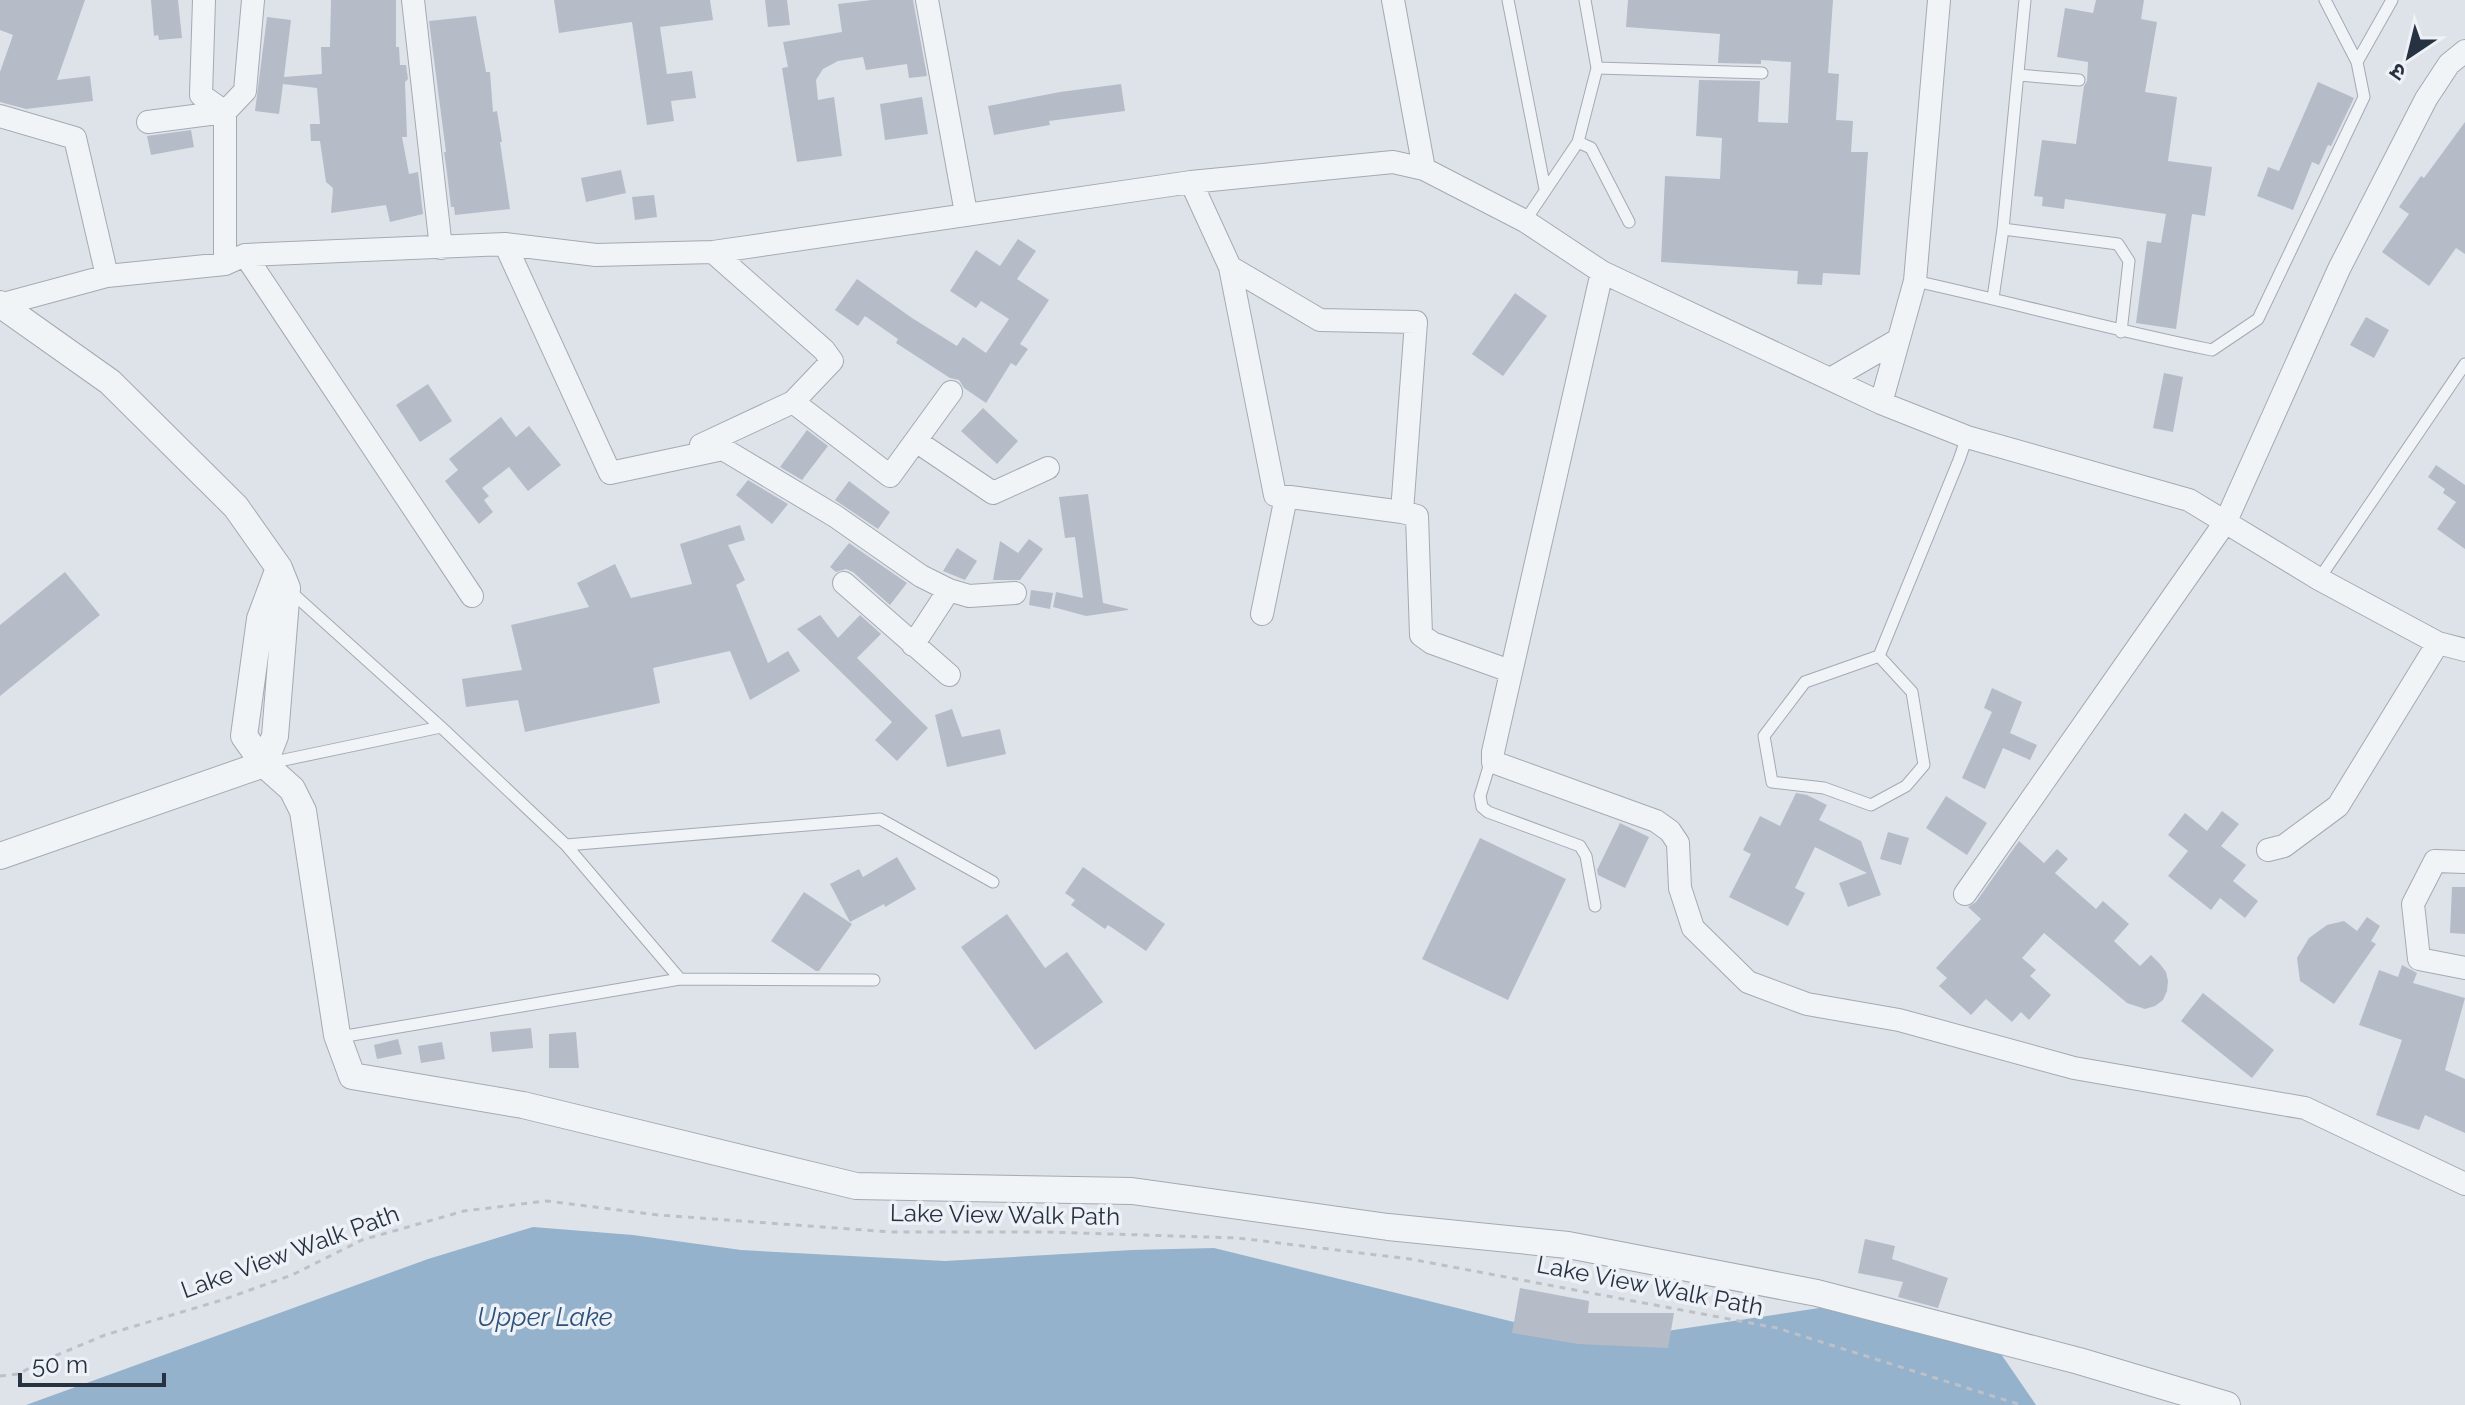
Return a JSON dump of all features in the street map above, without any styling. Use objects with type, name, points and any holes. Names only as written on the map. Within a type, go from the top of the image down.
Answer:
[{"type":"street","points":[[204,0],[201,95],[225,112]]},
{"type":"street","points":[[148,122],[225,112],[245,91],[253,0]]},
{"type":"street","points":[[413,0],[441,248]]},
{"type":"street","points":[[927,0],[966,213]]},
{"type":"street","points":[[1393,0],[1424,169]]},
{"type":"street","points":[[1881,403],[1915,281],[1939,0]]},
{"type":"street","points":[[1965,894],[2226,521],[2339,269],[2426,99],[2449,64],[2465,51]]},
{"type":"street","points":[[225,112],[235,259],[472,596]]},
{"type":"street","points":[[0,116],[75,138],[107,276]]},
{"type":"street","points":[[0,304],[107,276],[235,259],[505,244],[596,255],[713,252],[1191,182],[1393,162],[1424,169],[1525,221],[1602,272],[1881,403],[1967,437],[2189,500],[2319,579],[2438,643],[2465,650]]},
{"type":"street","points":[[1191,182],[1230,267],[1275,495],[1417,516],[1421,635],[1432,643],[1510,671]]},
{"type":"street","points":[[505,244],[610,473],[723,449],[835,516],[921,576],[949,590],[969,596],[1015,593]]},
{"type":"street","points":[[667,461],[793,402],[832,361],[824,350],[713,252]]},
{"type":"street","points":[[1230,267],[1320,320],[1416,322],[1402,512]]},
{"type":"street","points":[[1602,272],[1510,671],[1493,762],[1656,821],[1670,831],[1678,843],[1680,888],[1693,928],[1748,982],[1807,1004],[1899,1020],[2074,1068],[2305,1108],[2465,1184]]},
{"type":"street","points":[[0,304],[110,382],[236,507],[283,578],[275,736],[264,764],[0,856]]},
{"type":"street","points":[[1832,378],[1898,340]]},
{"type":"street","points":[[793,402],[890,476],[951,392]]},
{"type":"street","points":[[916,441],[993,493],[1048,468]]},
{"type":"street","points":[[1262,614],[1286,497]]},
{"type":"street","points":[[844,583],[949,675]]},
{"type":"street","points":[[913,645],[949,590]]},
{"type":"street","points":[[2268,850],[2284,846],[2338,806],[2438,643]]},
{"type":"street","points":[[264,764],[292,789],[303,811],[337,1035],[352,1076],[523,1105],[856,1186],[1132,1191],[1388,1227],[1568,1245],[1817,1293],[2079,1361],[2227,1405]]},
{"type":"street","points":[[2465,862],[2435,861],[2413,904],[2419,959],[2465,968]]},
{"type":"lane","points":[[1508,0],[1545,189]]},
{"type":"lane","points":[[1525,221],[1578,142],[1597,68],[1585,0]]},
{"type":"lane","points":[[1993,298],[2003,229],[2025,0]]},
{"type":"lane","points":[[1915,281],[2121,332],[2212,350],[2258,319],[2364,97],[2357,62],[2325,0]]},
{"type":"lane","points":[[2357,62],[2392,0]]},
{"type":"lane","points":[[1597,68],[1762,73]]},
{"type":"lane","points":[[2018,75],[2079,80]]},
{"type":"lane","points":[[1578,142],[1591,148],[1629,222]]},
{"type":"lane","points":[[2003,229],[2118,244],[2129,261],[2121,332]]},
{"type":"lane","points":[[2319,579],[2465,364]]},
{"type":"lane","points":[[1879,656],[1912,692],[1924,765],[1906,786],[1871,805],[1824,788],[1772,782],[1764,736],[1805,682],[1879,656],[1967,437]]},
{"type":"lane","points":[[283,578],[566,845],[680,979]]},
{"type":"lane","points":[[264,764],[441,727]]},
{"type":"lane","points":[[1493,756],[1480,796],[1482,807],[1488,812],[1580,846],[1586,856],[1595,906]]},
{"type":"lane","points":[[566,845],[880,819],[993,882]]},
{"type":"lane","points":[[337,1035],[352,1035],[680,979],[874,980]]},
{"type":"path","name":"Lake View Walk Path","points":[[0,1376],[19,1374],[105,1335],[222,1300],[292,1275],[362,1240],[464,1211],[546,1201],[659,1215],[891,1232],[1046,1232],[1238,1238],[1410,1259],[1777,1328],[2021,1405]]},
{"type":"water","name":"Upper Lake","points":[[533,1227],[633,1235],[741,1250],[945,1261],[1214,1248],[1522,1324],[1607,1340],[1839,1305],[2001,1354],[2036,1405],[26,1405],[428,1259]]},
{"type":"building","points":[[0,0],[85,0],[57,80],[90,76],[93,101],[26,109],[0,102],[0,72],[13,35],[0,30]]},
{"type":"building","points":[[151,0],[178,0],[182,38],[159,40],[158,35],[154,36]]},
{"type":"building","points":[[331,0],[396,0],[396,47],[399,47],[400,65],[406,65],[408,79],[405,82],[407,137],[402,137],[409,174],[418,172],[423,214],[390,222],[386,205],[331,213],[333,188],[326,182],[320,141],[311,141],[310,124],[320,124],[317,88],[283,84],[279,114],[255,111],[267,17],[291,20],[284,77],[322,74],[321,47],[330,47]]},
{"type":"building","points":[[554,0],[710,0],[713,20],[660,27],[667,74],[692,71],[696,98],[671,101],[674,121],[647,125],[632,22],[559,33]]},
{"type":"building","points":[[765,0],[787,0],[790,25],[768,27]]},
{"type":"building","points":[[913,0],[927,76],[909,78],[907,64],[866,70],[863,57],[838,61],[823,69],[816,80],[818,100],[834,97],[842,156],[797,162],[782,68],[788,67],[783,42],[842,32],[838,4]]},
{"type":"building","points":[[1628,0],[1833,0],[1828,73],[1839,74],[1836,120],[1853,121],[1851,152],[1868,152],[1860,275],[1823,273],[1822,285],[1797,284],[1798,271],[1661,262],[1665,176],[1720,179],[1722,138],[1696,136],[1699,80],[1760,81],[1758,122],[1788,123],[1791,62],[1761,60],[1761,64],[1718,63],[1720,34],[1626,27]]},
{"type":"building","points":[[2096,0],[2144,0],[2141,19],[2157,22],[2145,92],[2177,97],[2168,161],[2212,167],[2205,216],[2192,214],[2176,329],[2136,323],[2147,241],[2161,243],[2166,214],[2065,199],[2064,209],[2042,206],[2043,197],[2034,196],[2042,140],[2076,144],[2087,81],[2088,62],[2057,57],[2065,8],[2093,13]]},
{"type":"building","points":[[476,16],[486,72],[490,72],[493,112],[497,111],[510,209],[455,215],[454,207],[451,207],[429,21]]},
{"type":"building","points":[[2318,82],[2354,98],[2319,165],[2312,162],[2293,210],[2257,196],[2268,167],[2279,171]]},
{"type":"building","points":[[1121,84],[1125,111],[1049,121],[1050,125],[994,135],[988,106]]},
{"type":"building","points":[[922,97],[928,134],[885,140],[880,104]]},
{"type":"building","points":[[2465,122],[2465,254],[2456,248],[2429,286],[2382,252],[2409,214],[2399,207]]},
{"type":"building","points":[[191,130],[194,147],[151,155],[147,136]]},
{"type":"building","points":[[621,170],[626,193],[586,202],[581,178]]},
{"type":"building","points":[[654,195],[657,217],[635,220],[632,197]]},
{"type":"building","points":[[1018,239],[1036,251],[1017,279],[1049,300],[1020,344],[1028,349],[1016,366],[1011,363],[986,403],[964,388],[959,380],[950,378],[896,343],[898,339],[865,316],[858,326],[835,310],[857,279],[957,346],[963,337],[986,353],[1009,319],[981,301],[976,308],[950,291],[976,250],[1000,266]]},
{"type":"building","points":[[1515,293],[1547,316],[1503,376],[1472,354]]},
{"type":"building","points":[[2366,317],[2389,330],[2374,358],[2350,345]]},
{"type":"building","points":[[2164,373],[2183,377],[2173,432],[2153,428]]},
{"type":"building","points":[[428,384],[452,421],[420,442],[396,405]]},
{"type":"building","points":[[983,408],[1018,441],[997,464],[961,431]]},
{"type":"building","points":[[501,417],[516,437],[529,426],[561,465],[528,491],[509,467],[482,488],[489,496],[484,500],[493,512],[479,524],[445,481],[458,470],[449,459]]},
{"type":"building","points":[[807,430],[828,446],[802,480],[780,467]]},
{"type":"building","points":[[2436,465],[2465,485],[2465,549],[2437,529],[2456,502],[2428,477]]},
{"type":"building","points":[[748,480],[788,504],[772,524],[736,495]]},
{"type":"building","points":[[849,481],[890,512],[878,529],[835,500]]},
{"type":"building","points":[[1088,494],[1103,603],[1128,610],[1086,616],[1053,607],[1056,592],[1083,598],[1075,537],[1065,538],[1059,497]]},
{"type":"building","points":[[740,525],[745,540],[728,545],[745,580],[736,585],[768,663],[788,651],[800,671],[750,700],[730,651],[653,668],[660,703],[525,732],[518,700],[466,707],[462,679],[522,670],[511,625],[589,607],[577,583],[615,564],[631,598],[692,584],[680,544]]},
{"type":"building","points":[[1029,539],[1043,549],[1020,580],[993,580],[1000,541],[1018,553]]},
{"type":"building","points":[[849,543],[907,583],[890,605],[853,572],[846,569],[836,572],[830,567]]},
{"type":"building","points":[[957,548],[977,561],[965,580],[943,571]]},
{"type":"building","points":[[65,572],[100,615],[0,696],[0,625]]},
{"type":"building","points":[[1031,590],[1053,593],[1050,609],[1029,605]]},
{"type":"building","points":[[820,615],[838,638],[860,615],[881,634],[857,658],[928,728],[897,761],[875,740],[892,722],[797,629]]},
{"type":"building","points":[[1992,688],[2022,702],[2010,733],[2037,745],[2030,760],[2003,748],[1985,789],[1962,778],[1992,712],[1984,708]]},
{"type":"building","points":[[952,709],[962,737],[1000,729],[1006,754],[947,767],[935,715]]},
{"type":"building","points":[[1796,793],[1827,805],[1819,820],[1861,841],[1881,895],[1848,907],[1839,883],[1867,873],[1815,847],[1795,888],[1805,893],[1788,926],[1729,897],[1751,854],[1743,850],[1760,816],[1780,826]]},
{"type":"building","points":[[1946,796],[1987,823],[1967,855],[1926,828]]},
{"type":"building","points":[[2222,811],[2239,824],[2221,846],[2246,865],[2233,881],[2258,901],[2245,918],[2220,898],[2211,910],[2168,876],[2188,851],[2168,835],[2185,813],[2207,831]]},
{"type":"building","points":[[1620,823],[1649,837],[1625,888],[1598,875],[1597,870]]},
{"type":"building","points":[[1888,832],[1909,838],[1901,865],[1880,859]]},
{"type":"building","points":[[1480,838],[1566,879],[1508,1000],[1422,959]]},
{"type":"building","points":[[2019,841],[2044,863],[2057,849],[2068,859],[2055,873],[2096,909],[2103,901],[2129,924],[2114,941],[2140,966],[2151,955],[2160,964],[2168,981],[2163,1000],[2145,1009],[2127,1003],[2044,933],[2022,958],[2036,970],[2030,976],[2051,995],[2029,1020],[2021,1012],[2012,1022],[1986,999],[1971,1015],[1939,986],[1947,978],[1936,968],[1981,919],[1968,907],[1976,902]]},
{"type":"building","points":[[897,857],[916,889],[850,922],[830,884],[859,869],[863,877]]},
{"type":"building","points":[[1083,867],[1165,924],[1146,951],[1108,925],[1105,929],[1071,905],[1075,900],[1065,893]]},
{"type":"building","points":[[2452,887],[2465,887],[2465,934],[2450,933]]},
{"type":"building","points":[[804,892],[852,924],[819,971],[771,941]]},
{"type":"building","points":[[1007,914],[1045,968],[1067,952],[1103,1002],[1035,1050],[961,947]]},
{"type":"building","points":[[2367,917],[2380,926],[2371,941],[2376,944],[2334,1004],[2300,981],[2297,958],[2309,938],[2327,925],[2344,921],[2357,931]]},
{"type":"building","points":[[2402,965],[2417,973],[2413,983],[2465,998],[2445,1070],[2465,1079],[2465,1133],[2425,1115],[2419,1130],[2376,1115],[2402,1040],[2359,1025],[2379,970],[2398,977]]},
{"type":"building","points":[[2203,993],[2274,1050],[2252,1078],[2181,1021]]},
{"type":"building","points":[[531,1028],[533,1048],[492,1052],[490,1032]]},
{"type":"building","points":[[576,1032],[579,1068],[549,1068],[549,1034]]},
{"type":"building","points":[[398,1039],[402,1054],[377,1059],[374,1045]]},
{"type":"building","points":[[442,1042],[445,1059],[421,1063],[418,1046]]},
{"type":"building","points":[[1865,1239],[1895,1246],[1892,1259],[1948,1278],[1938,1308],[1898,1297],[1903,1282],[1858,1273]]},
{"type":"building","points":[[1520,1288],[1589,1301],[1588,1313],[1674,1313],[1668,1348],[1578,1344],[1512,1333]]}]
